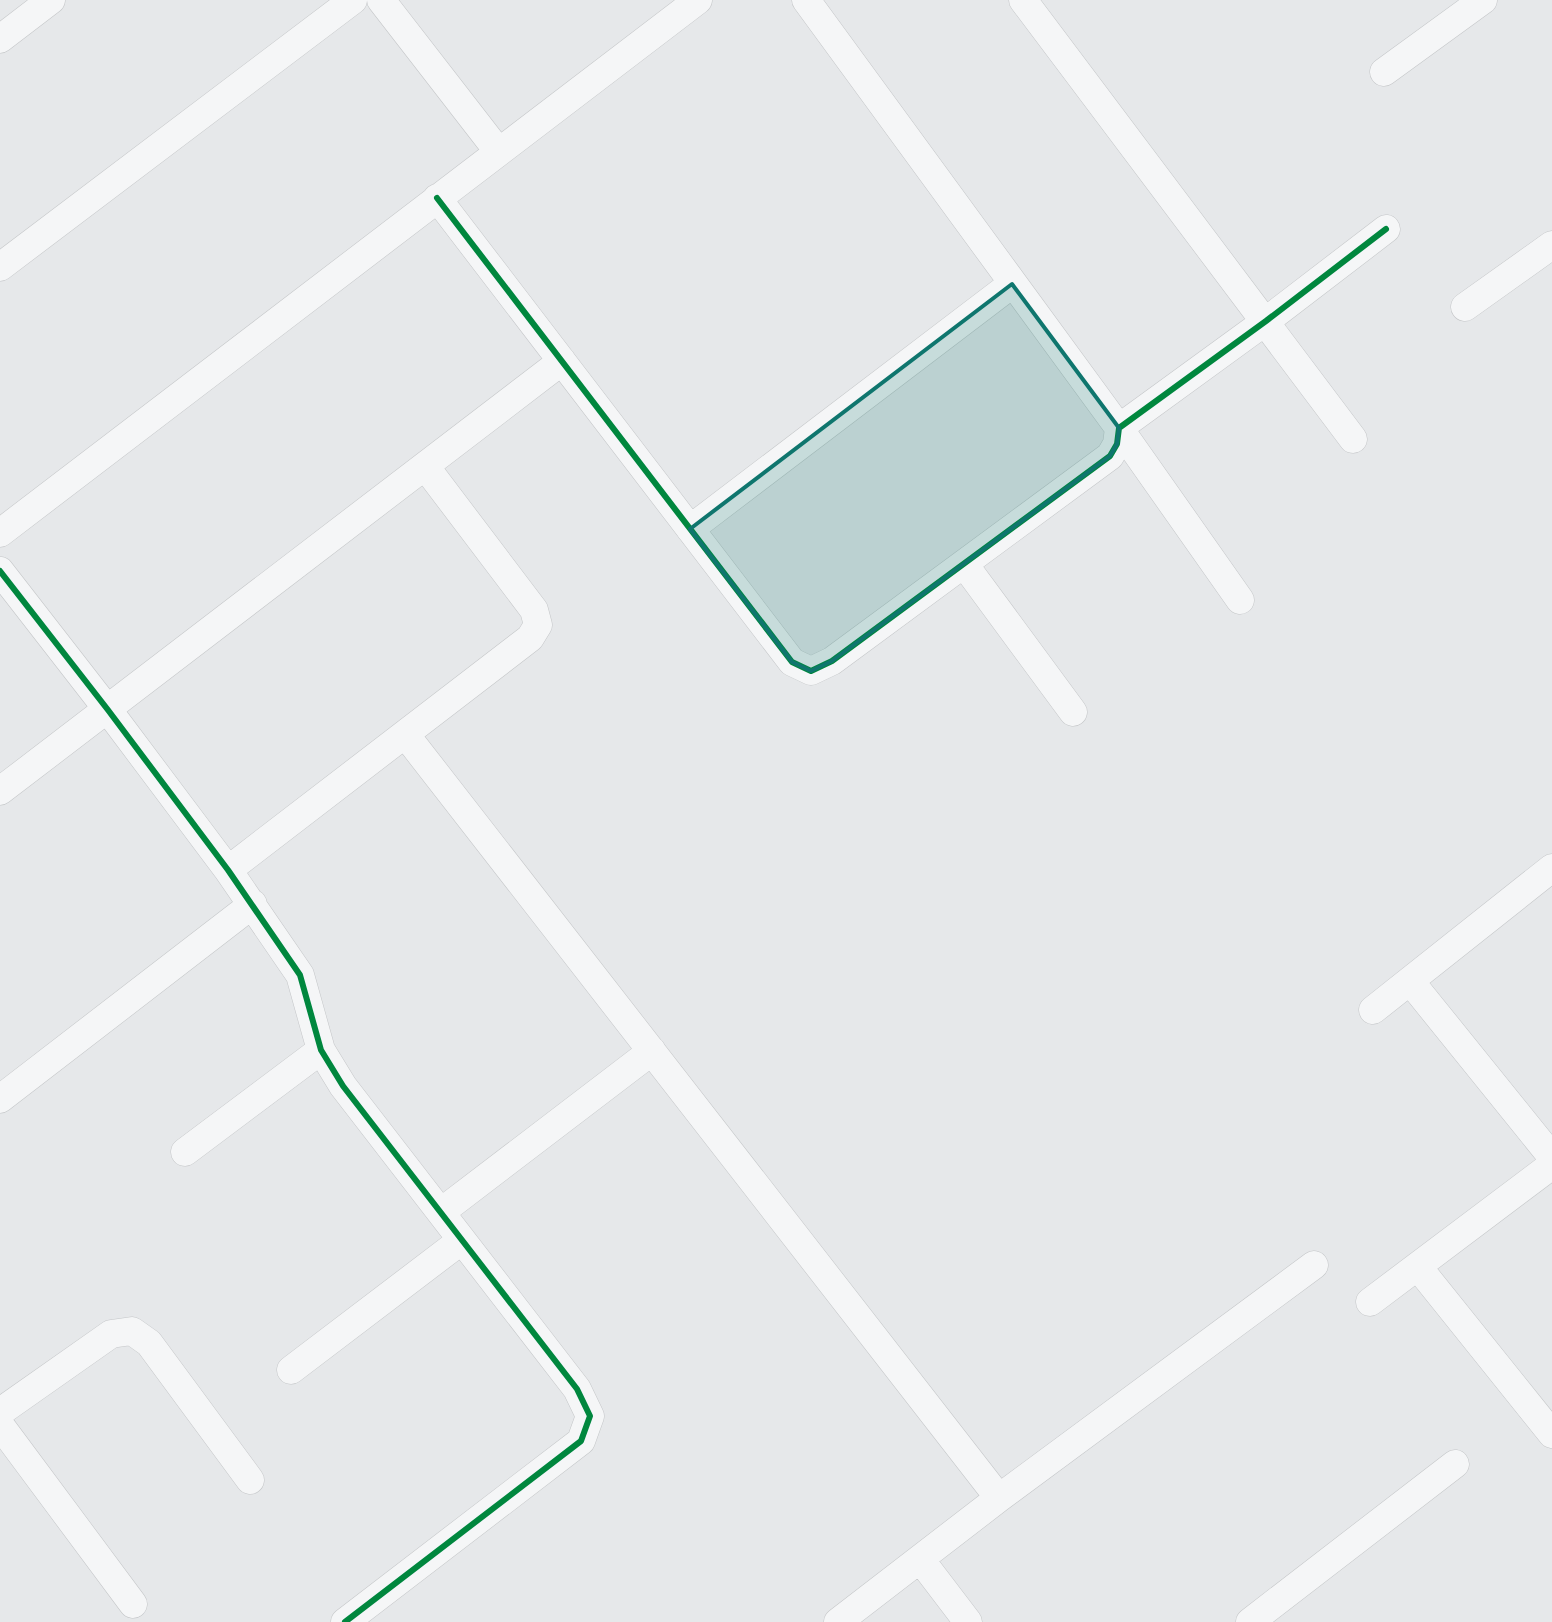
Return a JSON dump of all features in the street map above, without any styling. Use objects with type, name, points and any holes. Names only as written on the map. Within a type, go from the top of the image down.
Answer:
[{"type":"street","points":[[0,39],[51,0]]},
{"type":"street","points":[[0,267],[353,0]]},
{"type":"street","points":[[381,0],[498,151]]},
{"type":"street","points":[[0,533],[698,0]]},
{"type":"street","points":[[806,0],[1119,428],[1240,600]]},
{"type":"street","points":[[1023,0],[1353,439]]},
{"type":"street","points":[[1384,72],[1483,0]]},
{"type":"street","points":[[437,198],[792,662],[811,671],[832,661],[1110,456],[1118,444],[1119,428]]},
{"type":"street","points":[[1119,428],[1266,321],[1386,229]]},
{"type":"street","points":[[1465,307],[1552,245]]},
{"type":"street","points":[[690,529],[1012,284]]},
{"type":"street","points":[[0,791],[562,361]]},
{"type":"street","points":[[228,870],[530,638],[538,625],[534,610],[425,466]]},
{"type":"street","points":[[964,564],[1073,712]]},
{"type":"street","points":[[0,571],[108,710],[253,904],[300,975],[321,1050],[343,1086],[578,1389],[590,1416],[580,1442],[345,1622]]},
{"type":"street","points":[[405,734],[999,1498]]},
{"type":"street","points":[[1373,1010],[1552,868]]},
{"type":"street","points":[[0,1099],[253,904]]},
{"type":"street","points":[[1410,981],[1552,1157]]},
{"type":"street","points":[[185,1152],[321,1050]]},
{"type":"street","points":[[441,1212],[652,1051]]},
{"type":"street","points":[[1370,1302],[1552,1166]]},
{"type":"street","points":[[291,1370],[462,1240]]},
{"type":"street","points":[[838,1622],[999,1498],[1314,1265]]},
{"type":"street","points":[[1418,1267],[1552,1434]]},
{"type":"street","points":[[0,1412],[111,1334],[132,1331],[149,1343],[250,1480]]},
{"type":"street","points":[[0,1425],[133,1604]]},
{"type":"street","points":[[1250,1622],[1455,1464]]},
{"type":"street","points":[[920,1559],[968,1622]]},
{"type":"highlighted area","points":[[1012,284],[1119,428],[1117,444],[1110,456],[832,661],[811,671],[792,662],[690,529]]},
{"type":"cycle path","points":[[437,198],[792,662],[811,671],[832,661],[1110,456],[1117,444],[1119,428],[1266,321],[1386,229]]},
{"type":"cycle path","points":[[0,571],[108,710],[228,870],[300,975],[321,1050],[343,1086],[577,1389],[590,1416],[581,1441],[345,1622]]}]
